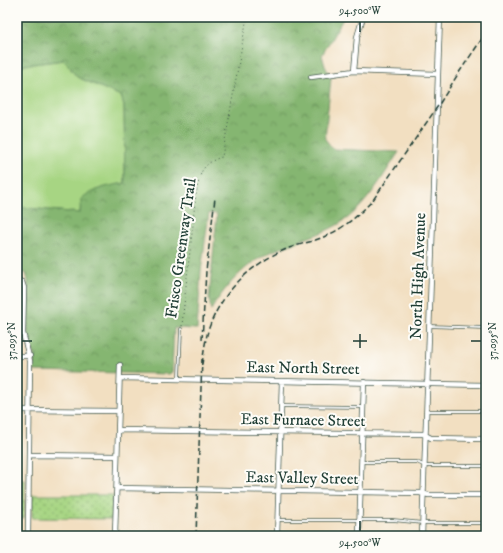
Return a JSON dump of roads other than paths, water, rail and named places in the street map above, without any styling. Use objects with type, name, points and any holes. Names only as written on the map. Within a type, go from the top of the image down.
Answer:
[{"type":"street","points":[[354,71],[357,37],[363,17]]},
{"type":"street","name":"North High Avenue","points":[[422,536],[440,17]]},
{"type":"street","points":[[311,77],[354,71],[438,74]]},
{"type":"street","points":[[19,281],[24,288],[23,334],[30,356],[28,536]]},
{"type":"street","points":[[17,356],[30,356]]},
{"type":"street","points":[[115,536],[120,365]]},
{"type":"street","name":"East North Street","points":[[120,378],[486,385]]},
{"type":"street","points":[[277,536],[282,380]]},
{"type":"street","points":[[359,536],[364,382]]},
{"type":"street","points":[[17,410],[119,411]]},
{"type":"street","name":"East Furnace Street","points":[[118,430],[423,434],[431,438],[486,439]]},
{"type":"street","points":[[29,455],[118,456]]},
{"type":"street","name":"East Valley Street","points":[[116,488],[486,495]]},
{"type":"lane","points":[[429,326],[486,328]]},
{"type":"lane","points":[[179,379],[181,329]]},
{"type":"lane","points":[[282,406],[363,407]]},
{"type":"lane","points":[[427,411],[486,411]]},
{"type":"lane","points":[[361,462],[417,462],[425,466],[486,466]]},
{"type":"lane","points":[[278,520],[393,520],[423,523],[486,523]]},
{"type":"railway","points":[[202,364],[209,328],[222,302],[240,279],[263,261],[276,254],[289,248],[329,235],[336,231],[367,206],[373,200],[440,103],[486,33]]},
{"type":"railway","points":[[202,340],[206,271],[215,198]]},
{"type":"railway","points":[[196,536],[202,358]]}]
